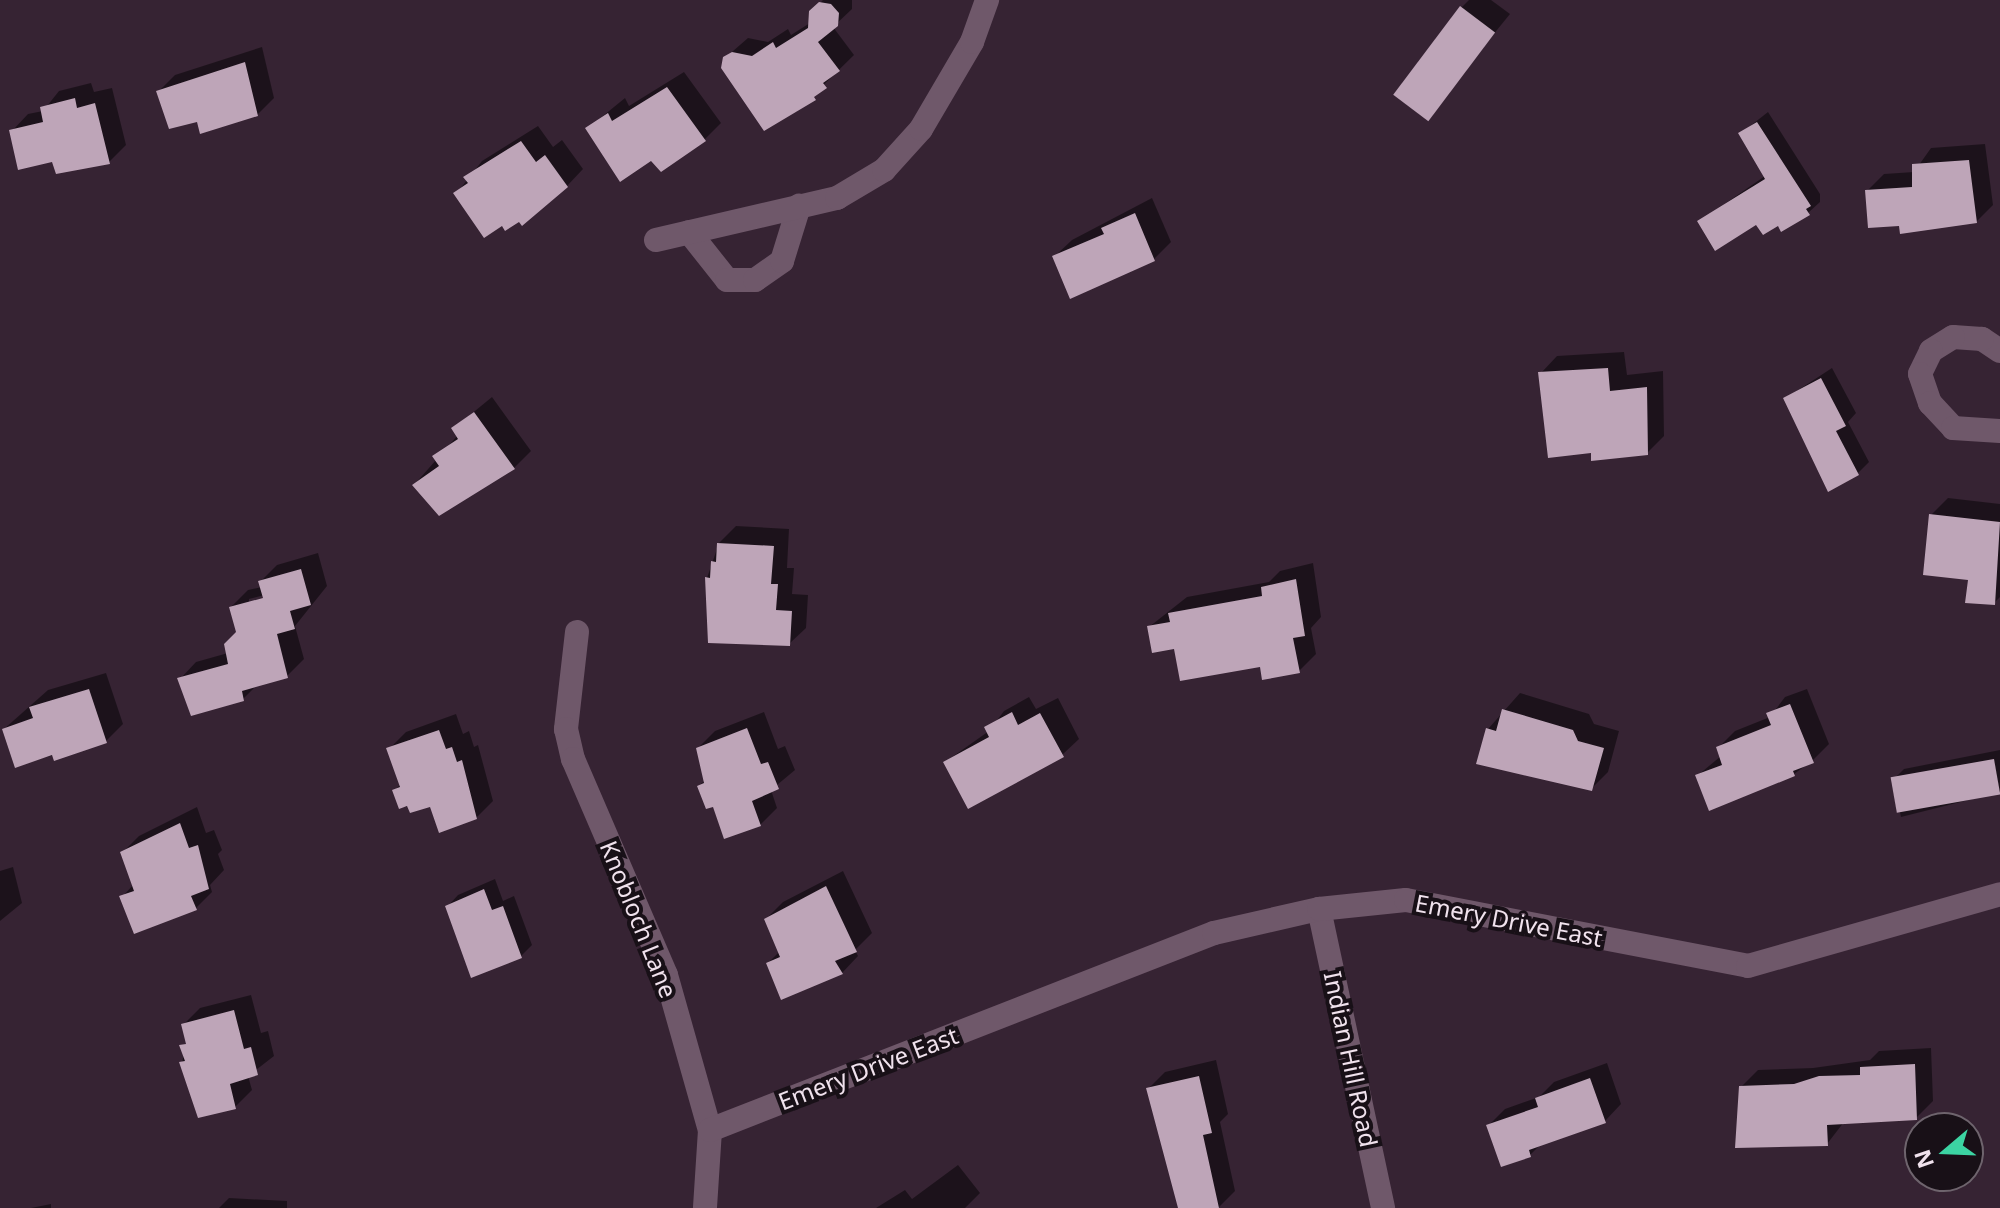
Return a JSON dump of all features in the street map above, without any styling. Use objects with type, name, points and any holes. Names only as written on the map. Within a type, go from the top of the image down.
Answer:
[{"type":"street","points":[[656,240],[837,198],[884,170],[921,129],[972,42],[987,0]]},
{"type":"street","points":[[689,232],[727,280],[755,280],[782,261],[799,206]]},
{"type":"street","points":[[2000,351],[1982,339],[1953,337],[1931,351],[1920,374],[1930,403],[1953,428],[2000,431]]},
{"type":"street","name":"Knobloch Lane","points":[[577,632],[566,729],[573,759],[666,975],[710,1130],[705,1208]]},
{"type":"street","name":"Emery Drive East","points":[[710,1130],[1214,933],[1319,909],[1406,900],[1748,966],[2000,894]]},
{"type":"street","name":"Indian Hill Road","points":[[1319,909],[1383,1208]]},
{"type":"building","points":[[819,2],[831,4],[839,13],[838,26],[818,42],[840,71],[823,83],[827,88],[814,97],[816,100],[764,131],[721,68],[723,57],[732,52],[752,56],[773,42],[776,48],[808,28],[809,11]]},
{"type":"building","points":[[1460,6],[1495,32],[1428,121],[1393,95]]},
{"type":"building","points":[[245,62],[258,116],[200,134],[197,122],[169,129],[156,91]]},
{"type":"building","points":[[667,87],[706,141],[661,172],[651,161],[620,182],[585,128],[608,113],[612,121]]},
{"type":"building","points":[[75,98],[77,108],[95,103],[110,164],[56,174],[52,162],[18,170],[9,130],[43,122],[40,107]]},
{"type":"building","points":[[1757,122],[1811,206],[1806,209],[1810,215],[1781,232],[1778,226],[1763,235],[1756,225],[1715,251],[1697,221],[1765,179],[1738,133]]},
{"type":"building","points":[[521,141],[536,162],[545,155],[568,187],[522,226],[519,222],[505,231],[502,226],[484,238],[453,193],[468,183],[463,177]]},
{"type":"building","points":[[1969,160],[1977,223],[1900,234],[1899,226],[1868,228],[1865,190],[1912,187],[1912,164]]},
{"type":"building","points":[[1135,213],[1155,261],[1070,299],[1052,256],[1104,234],[1101,228]]},
{"type":"building","points":[[1608,368],[1610,391],[1647,387],[1648,455],[1591,461],[1591,453],[1548,458],[1538,372]]},
{"type":"building","points":[[1821,378],[1846,426],[1836,431],[1859,475],[1828,492],[1783,398]]},
{"type":"building","points":[[474,412],[515,469],[439,516],[412,485],[439,466],[432,456],[458,439],[451,428]]},
{"type":"building","points":[[1929,514],[2000,522],[1995,605],[1965,603],[1968,580],[1923,575]]},
{"type":"building","points":[[717,543],[774,546],[771,584],[778,584],[776,610],[792,611],[790,646],[708,643],[705,577],[710,578],[711,561],[716,562]]},
{"type":"building","points":[[301,569],[311,605],[290,611],[295,629],[277,634],[288,678],[242,691],[244,701],[191,716],[177,678],[228,664],[224,644],[236,632],[229,607],[263,598],[258,581]]},
{"type":"building","points":[[1296,579],[1305,636],[1293,638],[1300,673],[1262,680],[1260,667],[1180,681],[1174,649],[1152,653],[1147,626],[1170,622],[1168,613],[1262,596],[1261,587]]},
{"type":"building","points":[[89,689],[107,743],[54,761],[52,755],[15,768],[2,729],[33,718],[29,707]]},
{"type":"building","points":[[1790,704],[1814,763],[1793,771],[1795,776],[1709,811],[1695,775],[1722,765],[1716,747],[1771,725],[1766,713]]},
{"type":"building","points":[[1502,709],[1573,730],[1578,741],[1604,748],[1592,791],[1476,764],[1486,728],[1496,731]]},
{"type":"building","points":[[1012,712],[1018,725],[1040,713],[1064,757],[968,809],[943,762],[989,737],[984,727]]},
{"type":"building","points":[[747,728],[761,764],[768,762],[779,789],[752,801],[761,826],[724,839],[713,807],[706,809],[697,786],[704,783],[696,748]]},
{"type":"building","points":[[439,730],[446,749],[452,747],[457,762],[462,760],[477,819],[439,833],[430,807],[410,813],[407,806],[399,809],[392,790],[400,787],[386,748]]},
{"type":"building","points":[[1994,759],[2000,794],[1897,813],[1891,777]]},
{"type":"building","points":[[180,823],[189,848],[198,845],[209,889],[191,896],[197,910],[134,934],[119,896],[134,891],[120,852]]},
{"type":"building","points":[[826,886],[857,952],[835,961],[843,974],[781,1000],[766,963],[780,957],[764,919]]},
{"type":"building","points":[[484,889],[492,910],[503,906],[522,958],[471,978],[445,906]]},
{"type":"building","points":[[234,1010],[244,1049],[251,1047],[258,1075],[230,1084],[236,1109],[198,1118],[179,1062],[185,1061],[179,1045],[186,1044],[181,1024]]},
{"type":"building","points":[[1915,1064],[1917,1112],[1904,1112],[1904,1121],[1827,1125],[1828,1146],[1735,1148],[1739,1086],[1794,1084],[1819,1076],[1860,1075],[1860,1067]]},
{"type":"building","points":[[1199,1076],[1212,1133],[1203,1135],[1219,1208],[1178,1208],[1146,1088]]},
{"type":"building","points":[[1590,1078],[1606,1123],[1529,1150],[1531,1157],[1501,1167],[1486,1125],[1538,1107],[1535,1098]]}]
